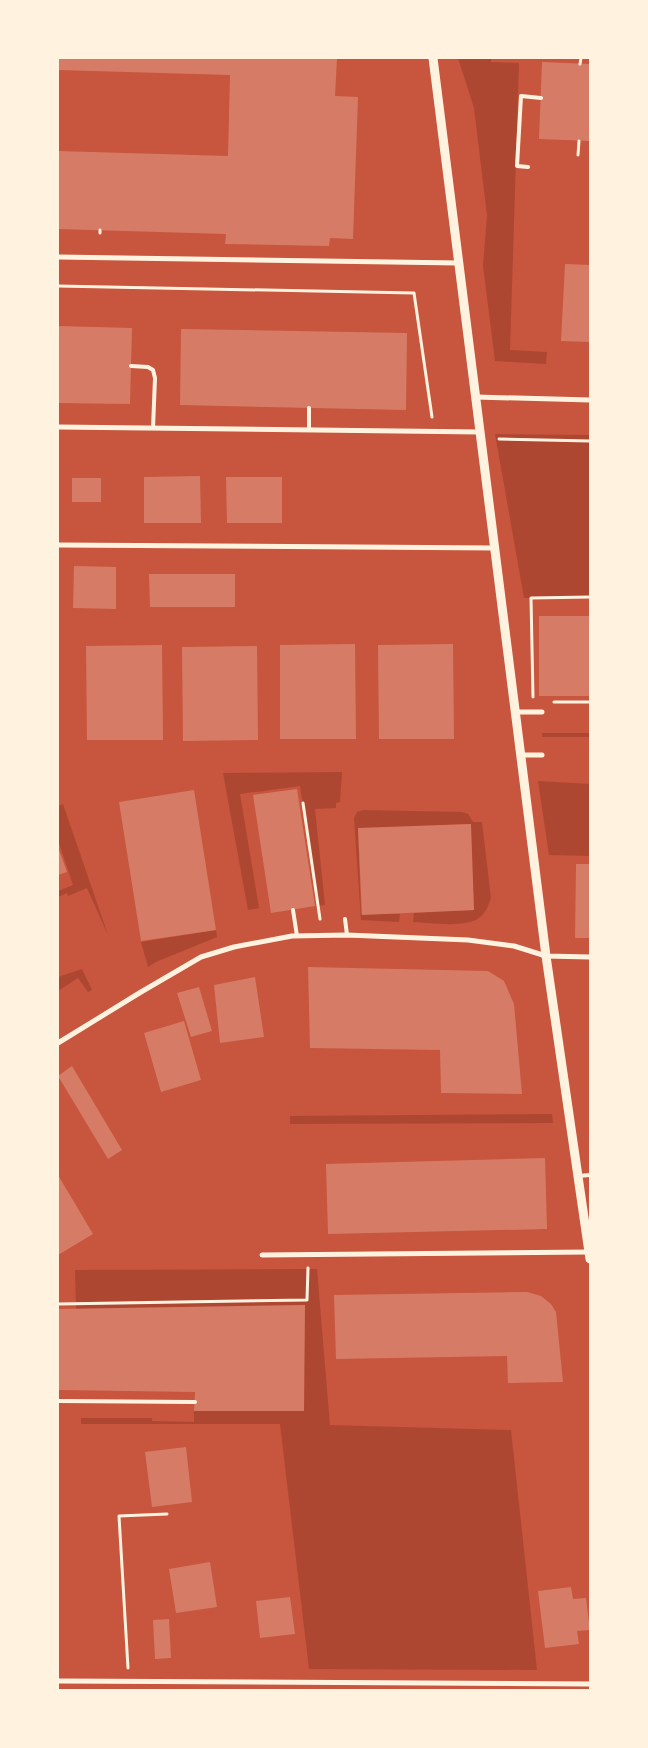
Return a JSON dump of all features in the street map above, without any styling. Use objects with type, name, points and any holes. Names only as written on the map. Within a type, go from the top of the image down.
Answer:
[{"type":"street","points":[[262,1255],[590,1256],[546,956],[433,58]]},
{"type":"street","points":[[58,257],[459,263]]},
{"type":"street","points":[[476,397],[590,400]]},
{"type":"street","points":[[58,427],[309,430],[480,435]]},
{"type":"street","points":[[58,545],[495,548]]},
{"type":"street","points":[[515,712],[542,712]]},
{"type":"street","points":[[520,756],[542,755]]},
{"type":"street","points":[[58,1043],[201,957],[234,946],[297,936],[347,935],[468,940],[514,946],[546,956],[590,957]]},
{"type":"street","points":[[58,1681],[590,1684]]},
{"type":"lane","points":[[528,167],[517,166],[521,96],[541,98]]},
{"type":"lane","points":[[131,366],[148,366],[153,370],[155,378],[153,428]]},
{"type":"lane","points":[[309,408],[309,430]]},
{"type":"lane","points":[[293,910],[297,936]]},
{"type":"lane","points":[[345,919],[347,935]]},
{"type":"lane","points":[[578,1176],[590,1175]]},
{"type":"lane","points":[[58,1401],[195,1402]]},
{"type":"path","points":[[580,64],[581,58]]},
{"type":"path","points":[[578,154],[579,141]]},
{"type":"path","points":[[58,286],[414,293],[432,417]]},
{"type":"path","points":[[480,435],[590,441]]},
{"type":"path","points":[[533,702],[531,598],[590,597]]},
{"type":"path","points":[[551,702],[590,702]]},
{"type":"path","points":[[303,803],[320,919]]},
{"type":"path","points":[[58,1304],[307,1300],[308,1255]]},
{"type":"path","points":[[129,1682],[119,1516],[167,1514]]},
{"type":"shaded area","points":[[458,58],[491,58],[491,62],[519,63],[510,350],[547,352],[546,364],[495,361],[483,266],[487,215],[474,108]]},
{"type":"shaded area","points":[[495,434],[590,435],[590,597],[524,598]]},
{"type":"shaded area","points":[[542,733],[590,733],[590,737],[542,737]]},
{"type":"shaded area","points":[[342,772],[340,802],[336,803],[336,808],[315,809],[325,905],[318,906],[300,786],[240,794],[259,908],[248,910],[223,773]]},
{"type":"shaded area","points":[[538,781],[590,784],[590,856],[549,855]]},
{"type":"shaded area","points":[[63,804],[108,935],[87,888],[68,896],[67,893],[58,897],[58,891],[73,885],[58,840],[58,806]]},
{"type":"shaded area","points":[[363,810],[462,812],[468,814],[473,822],[482,822],[491,898],[483,914],[473,921],[457,924],[413,922],[414,913],[474,910],[470,824],[358,829],[361,914],[400,914],[399,922],[361,920],[354,818],[357,812]]},
{"type":"shaded area","points":[[216,930],[217,937],[148,967],[141,942]]},
{"type":"shaded area","points":[[82,969],[92,990],[88,992],[78,978],[58,991],[58,977]]},
{"type":"shaded area","points":[[552,1114],[553,1123],[290,1124],[290,1116]]},
{"type":"shaded area","points":[[317,1269],[330,1425],[511,1430],[537,1670],[309,1669],[280,1424],[81,1424],[81,1418],[152,1418],[152,1421],[194,1422],[194,1411],[304,1411],[76,1309],[75,1270]]},
{"type":"building","points":[[58,58],[337,58],[335,96],[358,97],[353,239],[330,238],[329,246],[225,244],[226,234],[58,229],[58,151],[228,156],[230,75],[58,70]]},
{"type":"building","points":[[542,62],[590,64],[590,141],[539,139]]},
{"type":"building","points":[[565,264],[590,265],[590,342],[561,341]]},
{"type":"building","points":[[58,326],[132,328],[130,404],[58,403]]},
{"type":"building","points":[[181,329],[407,333],[406,410],[180,405]]},
{"type":"building","points":[[200,476],[201,523],[144,523],[144,477]]},
{"type":"building","points":[[226,477],[282,477],[282,523],[227,523]]},
{"type":"building","points":[[72,478],[101,478],[101,502],[72,502]]},
{"type":"building","points":[[74,566],[116,567],[116,609],[73,608]]},
{"type":"building","points":[[149,574],[235,574],[235,607],[150,607]]},
{"type":"building","points":[[539,616],[590,616],[590,696],[539,696]]},
{"type":"building","points":[[355,644],[356,739],[280,739],[280,645]]},
{"type":"building","points":[[453,644],[454,739],[379,739],[378,645]]},
{"type":"building","points":[[162,645],[163,740],[87,740],[86,646]]},
{"type":"building","points":[[257,646],[258,740],[183,741],[182,647]]},
{"type":"building","points":[[297,789],[315,906],[271,913],[253,795]]},
{"type":"building","points":[[194,790],[216,930],[141,941],[119,802]]},
{"type":"building","points":[[471,824],[474,910],[362,915],[358,828]]},
{"type":"building","points":[[58,847],[67,872],[58,875]]},
{"type":"building","points":[[576,864],[590,864],[590,938],[575,938]]},
{"type":"building","points":[[308,967],[488,971],[504,981],[514,1004],[522,1094],[441,1093],[440,1050],[310,1048]]},
{"type":"building","points":[[255,977],[264,1037],[220,1043],[214,985]]},
{"type":"building","points":[[199,987],[212,1031],[191,1037],[177,993]]},
{"type":"building","points":[[184,1021],[201,1080],[161,1092],[144,1033]]},
{"type":"building","points":[[72,1066],[122,1150],[108,1159],[58,1076]]},
{"type":"building","points":[[545,1158],[547,1229],[328,1234],[326,1164]]},
{"type":"building","points":[[58,1175],[93,1234],[58,1255]]},
{"type":"building","points":[[527,1292],[541,1296],[551,1304],[556,1312],[563,1382],[508,1383],[507,1356],[336,1359],[334,1295]]},
{"type":"building","points":[[305,1305],[304,1411],[194,1411],[195,1392],[58,1390],[58,1309]]},
{"type":"building","points":[[186,1447],[192,1502],[152,1507],[145,1452]]},
{"type":"building","points":[[210,1562],[217,1607],[176,1613],[169,1569]]},
{"type":"building","points":[[571,1587],[573,1599],[586,1598],[590,1630],[577,1631],[579,1644],[545,1648],[538,1591]]},
{"type":"building","points":[[290,1597],[295,1634],[260,1638],[256,1601]]},
{"type":"building","points":[[169,1619],[171,1658],[155,1659],[153,1620]]}]
